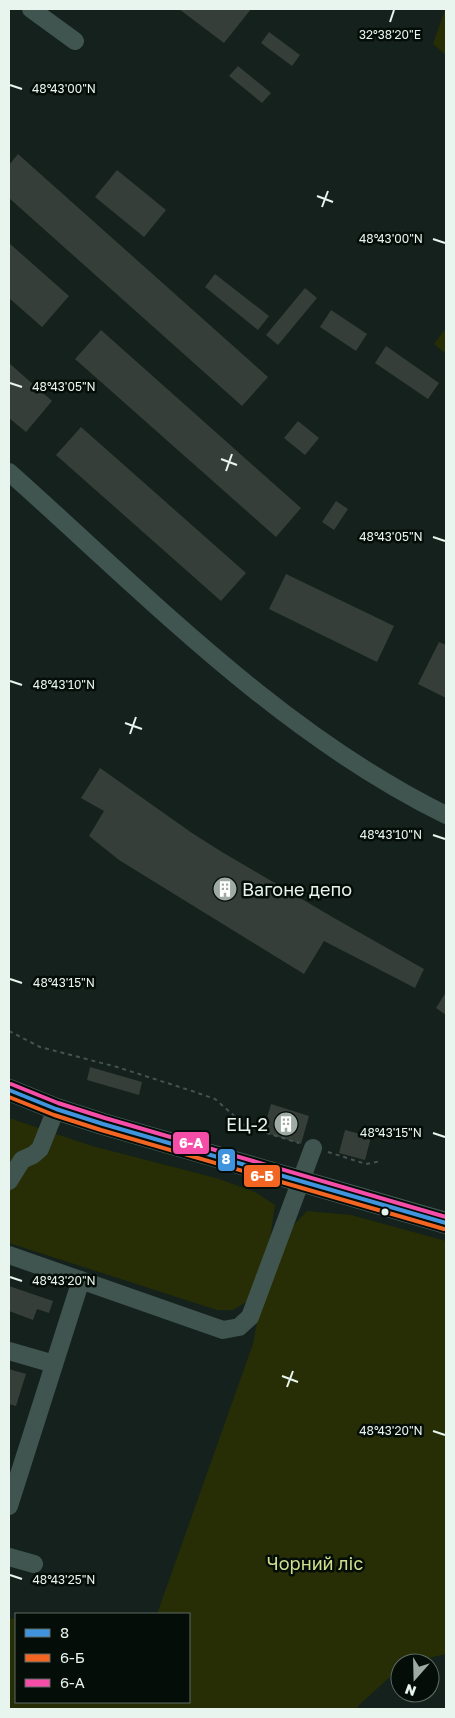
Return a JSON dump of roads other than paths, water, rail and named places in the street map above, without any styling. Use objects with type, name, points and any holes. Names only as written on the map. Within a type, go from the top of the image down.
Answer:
[{"type":"main road","points":[[9,1090],[56,1109],[446,1223]]},
{"type":"street","points":[[31,9],[75,40]]},
{"type":"street","points":[[9,472],[227,668],[331,747],[377,778],[446,815]]},
{"type":"street","points":[[9,1181],[22,1160],[40,1149],[56,1109]]},
{"type":"street","points":[[9,1255],[224,1330],[239,1327],[250,1318],[313,1148]]},
{"type":"street","points":[[9,1506],[81,1280]]},
{"type":"street","points":[[9,1351],[54,1364]]},
{"type":"street","points":[[9,1557],[34,1564]]},
{"type":"place","name":"Вагоне депо","points":[[225,889]]},
{"type":"place","name":"ЕЦ-2","points":[[286,1124]]},
{"type":"park label","name":"Чорний ліс","points":[[315,1563]]}]
